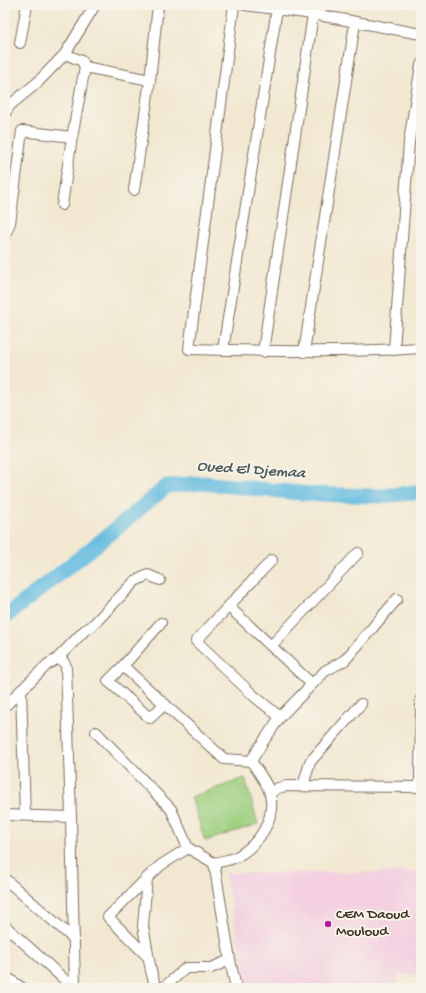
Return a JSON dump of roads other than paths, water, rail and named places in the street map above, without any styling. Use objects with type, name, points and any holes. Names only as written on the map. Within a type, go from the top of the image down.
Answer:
[{"type":"street","points":[[20,43],[26,5]]},
{"type":"street","points":[[5,114],[10,105],[37,83],[65,54],[95,5]]},
{"type":"street","points":[[134,190],[150,80],[158,5]]},
{"type":"street","points":[[234,5],[189,349],[304,352],[421,348]]},
{"type":"street","points":[[245,5],[313,14],[355,23],[421,34]]},
{"type":"street","points":[[223,350],[277,10]]},
{"type":"street","points":[[263,352],[313,14]]},
{"type":"street","points":[[304,352],[355,23]]},
{"type":"street","points":[[62,205],[72,137],[85,67],[82,61],[65,54]]},
{"type":"street","points":[[394,350],[409,142],[421,65]]},
{"type":"street","points":[[85,67],[150,80]]},
{"type":"street","points":[[5,235],[10,223],[22,131],[72,137]]},
{"type":"street","points":[[271,646],[358,553]]},
{"type":"street","points":[[272,560],[196,641],[254,696],[280,717]]},
{"type":"street","points":[[5,706],[48,664],[57,659],[86,630],[91,627],[135,581],[148,575],[160,580]]},
{"type":"street","points":[[252,761],[280,717],[325,671],[345,660],[397,599]]},
{"type":"street","points":[[229,607],[312,684]]},
{"type":"street","points":[[161,623],[108,681],[150,718],[165,704]]},
{"type":"street","points":[[57,659],[63,661],[66,666],[71,817],[74,988]]},
{"type":"street","points":[[123,666],[224,759],[252,761]]},
{"type":"street","points":[[21,690],[25,815]]},
{"type":"street","points":[[270,793],[278,788],[287,786],[421,787],[421,699]]},
{"type":"street","points":[[303,786],[310,762],[361,704]]},
{"type":"street","points":[[96,732],[171,809],[188,848],[214,863],[237,857],[254,844],[265,830],[271,812],[270,793],[252,761]]},
{"type":"street","points":[[5,815],[71,817]]},
{"type":"street","points":[[148,957],[108,917],[161,865],[188,848]]},
{"type":"street","points":[[214,863],[236,988]]},
{"type":"street","points":[[147,878],[143,926],[148,957],[156,988]]},
{"type":"street","points":[[5,879],[74,938]]},
{"type":"street","points":[[5,926],[74,988]]},
{"type":"street","points":[[163,988],[186,968],[211,968],[230,960]]},
{"type":"street","points":[[5,977],[22,988]]},
{"type":"waterway","name":"Oued El Djemaa","points":[[5,617],[101,541],[167,486],[202,483],[310,494],[382,496],[421,492]]},
{"type":"place","name":"CEM Daoud Mouloud","points":[[328,924]]}]
